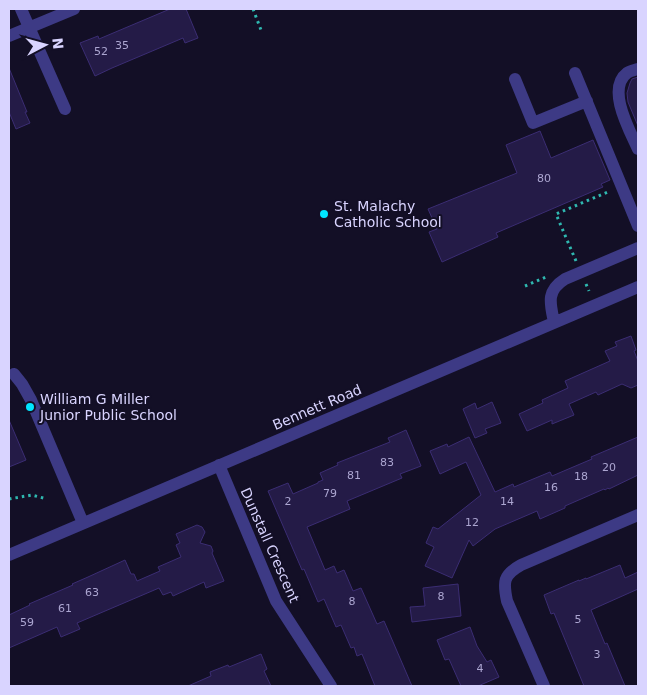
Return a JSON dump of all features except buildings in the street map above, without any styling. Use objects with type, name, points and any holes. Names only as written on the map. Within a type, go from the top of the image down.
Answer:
[{"type":"street","points":[[21,9],[65,109]]},
{"type":"street","points":[[9,36],[74,9]]},
{"type":"street","points":[[638,68],[627,73],[620,81],[618,93],[621,109],[638,149]]},
{"type":"street","points":[[575,73],[638,226]]},
{"type":"street","points":[[515,78],[533,123],[587,101]]},
{"type":"street","points":[[554,322],[550,300],[551,292],[557,284],[638,248]]},
{"type":"street","name":"Bennett Road","points":[[9,555],[638,286]]},
{"type":"street","points":[[14,374],[31,400],[83,523]]},
{"type":"street","name":"Dunstall Crescent","points":[[218,465],[276,601],[331,686]]},
{"type":"street","points":[[544,686],[508,601],[505,578],[511,570],[521,565],[638,515]]},
{"type":"path","points":[[253,9],[261,30]]},
{"type":"path","points":[[578,265],[556,214],[622,186]]},
{"type":"path","points":[[9,499],[32,495],[47,499]]},
{"type":"place","name":"St. Malachy Catholic School","points":[[324,214]]},
{"type":"place","name":"William G Miller Junior Public School","points":[[30,407]]}]
